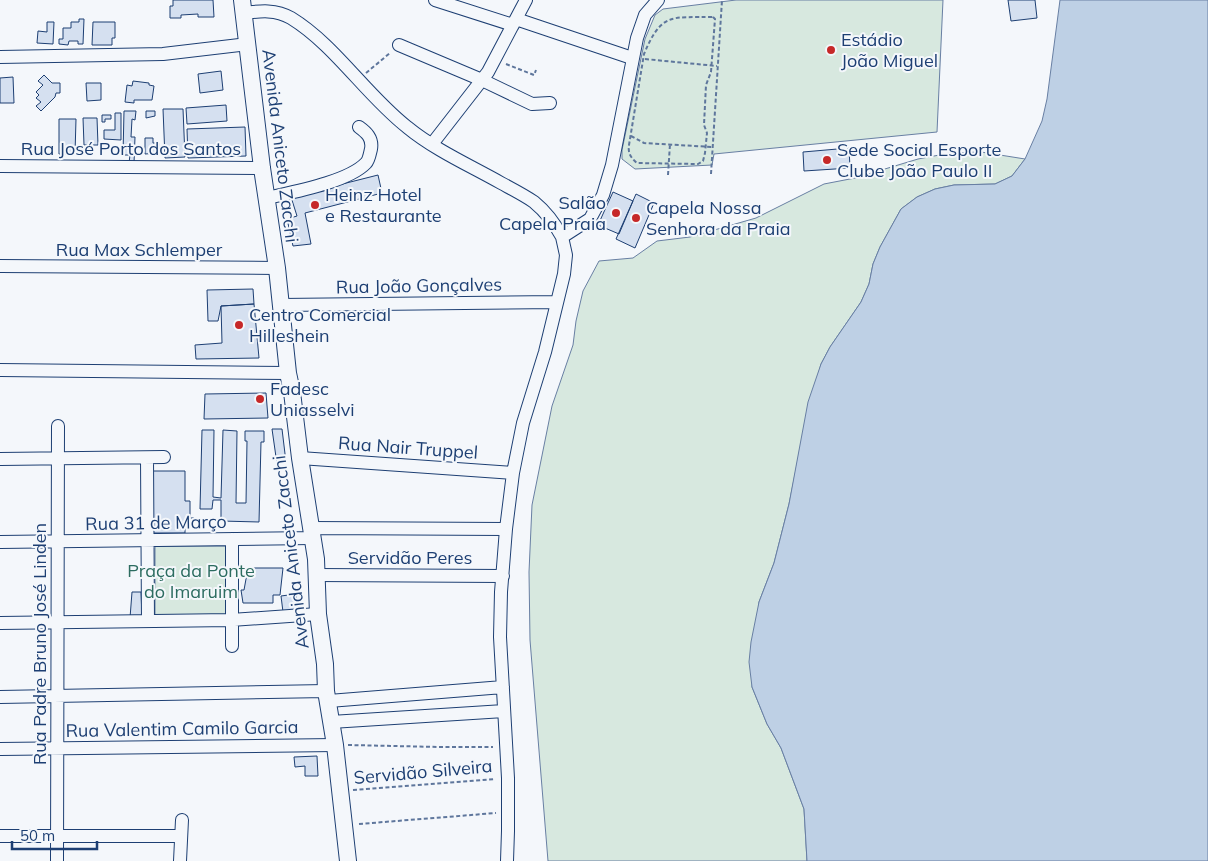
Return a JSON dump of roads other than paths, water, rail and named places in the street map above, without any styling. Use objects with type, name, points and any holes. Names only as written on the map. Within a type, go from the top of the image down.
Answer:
[{"type":"main road","name":"Avenida Aniceto Zacchi","points":[[243,7],[262,168],[277,268],[288,373],[316,559],[318,614],[348,861]]},
{"type":"street","points":[[435,0],[638,59]]},
{"type":"street","points":[[432,144],[482,80],[526,0]]},
{"type":"street","points":[[562,237],[585,224],[597,209],[607,182],[619,128],[638,59],[642,22],[649,9],[658,0]]},
{"type":"street","points":[[243,7],[274,12],[290,18],[314,36],[405,126],[432,144],[534,203],[551,221],[562,237],[566,264],[545,352],[523,423],[513,473],[506,529],[500,637],[508,778],[507,861]]},
{"type":"street","points":[[0,57],[162,54],[248,44]]},
{"type":"street","points":[[399,46],[482,80],[532,104],[550,103]]},
{"type":"street","points":[[267,198],[313,187],[354,172],[367,162],[372,145],[368,133],[359,127]]},
{"type":"street","name":"Rua José Porto dos Santos","points":[[0,166],[262,168]]},
{"type":"street","name":"Rua Max Schlemper","points":[[0,266],[277,268]]},
{"type":"street","name":"Rua João Gonçalves","points":[[281,305],[557,302]]},
{"type":"street","points":[[0,370],[288,373]]},
{"type":"street","name":"Rua Padre Bruno José Linden","points":[[57,861],[58,426]]},
{"type":"street","points":[[0,460],[164,457]]},
{"type":"street","points":[[147,458],[148,621]]},
{"type":"street","name":"Rua Nair Truppel","points":[[300,458],[513,473]]},
{"type":"street","name":"Rua 31 de Março","points":[[0,542],[232,540],[311,533],[506,529]]},
{"type":"street","points":[[232,540],[232,646]]},
{"type":"street","name":"Servidão Peres","points":[[316,575],[503,576]]},
{"type":"street","points":[[0,623],[231,620],[318,614]]},
{"type":"street","points":[[0,697],[58,695],[328,696],[503,687]]},
{"type":"street","points":[[331,722],[504,711]]},
{"type":"street","name":"Rua Valentim Camilo Garcia","points":[[0,749],[335,744]]},
{"type":"street","points":[[180,861],[182,820]]},
{"type":"street","points":[[0,836],[181,836]]},
{"type":"water","points":[[1060,0],[1208,0],[1208,861],[807,861],[804,809],[781,748],[767,724],[752,687],[749,662],[759,602],[774,563],[789,504],[808,402],[821,364],[830,347],[861,302],[869,284],[873,264],[880,247],[901,209],[917,197],[935,189],[954,185],[995,184],[1012,176],[1025,159],[1042,121],[1047,99]]},
{"type":"place","name":"Estádio João Miguel","points":[[831,50]]},
{"type":"place","name":"Sede Social Esporte Clube João Paulo II","points":[[827,160]]},
{"type":"place","name":"Heinz Hotel e Restaurante","points":[[315,205]]},
{"type":"place","name":"Salão Capela Praia","points":[[616,213]]},
{"type":"place","name":"Capela Nossa Senhora da Praia","points":[[636,218]]},
{"type":"place","name":"Centro Comercial Hilleshein","points":[[239,325]]},
{"type":"place","name":"Fadesc Uniasselvi","points":[[260,399]]},
{"type":"park label","name":"Praça da Ponte do Imaruim","points":[[191,581]]}]
